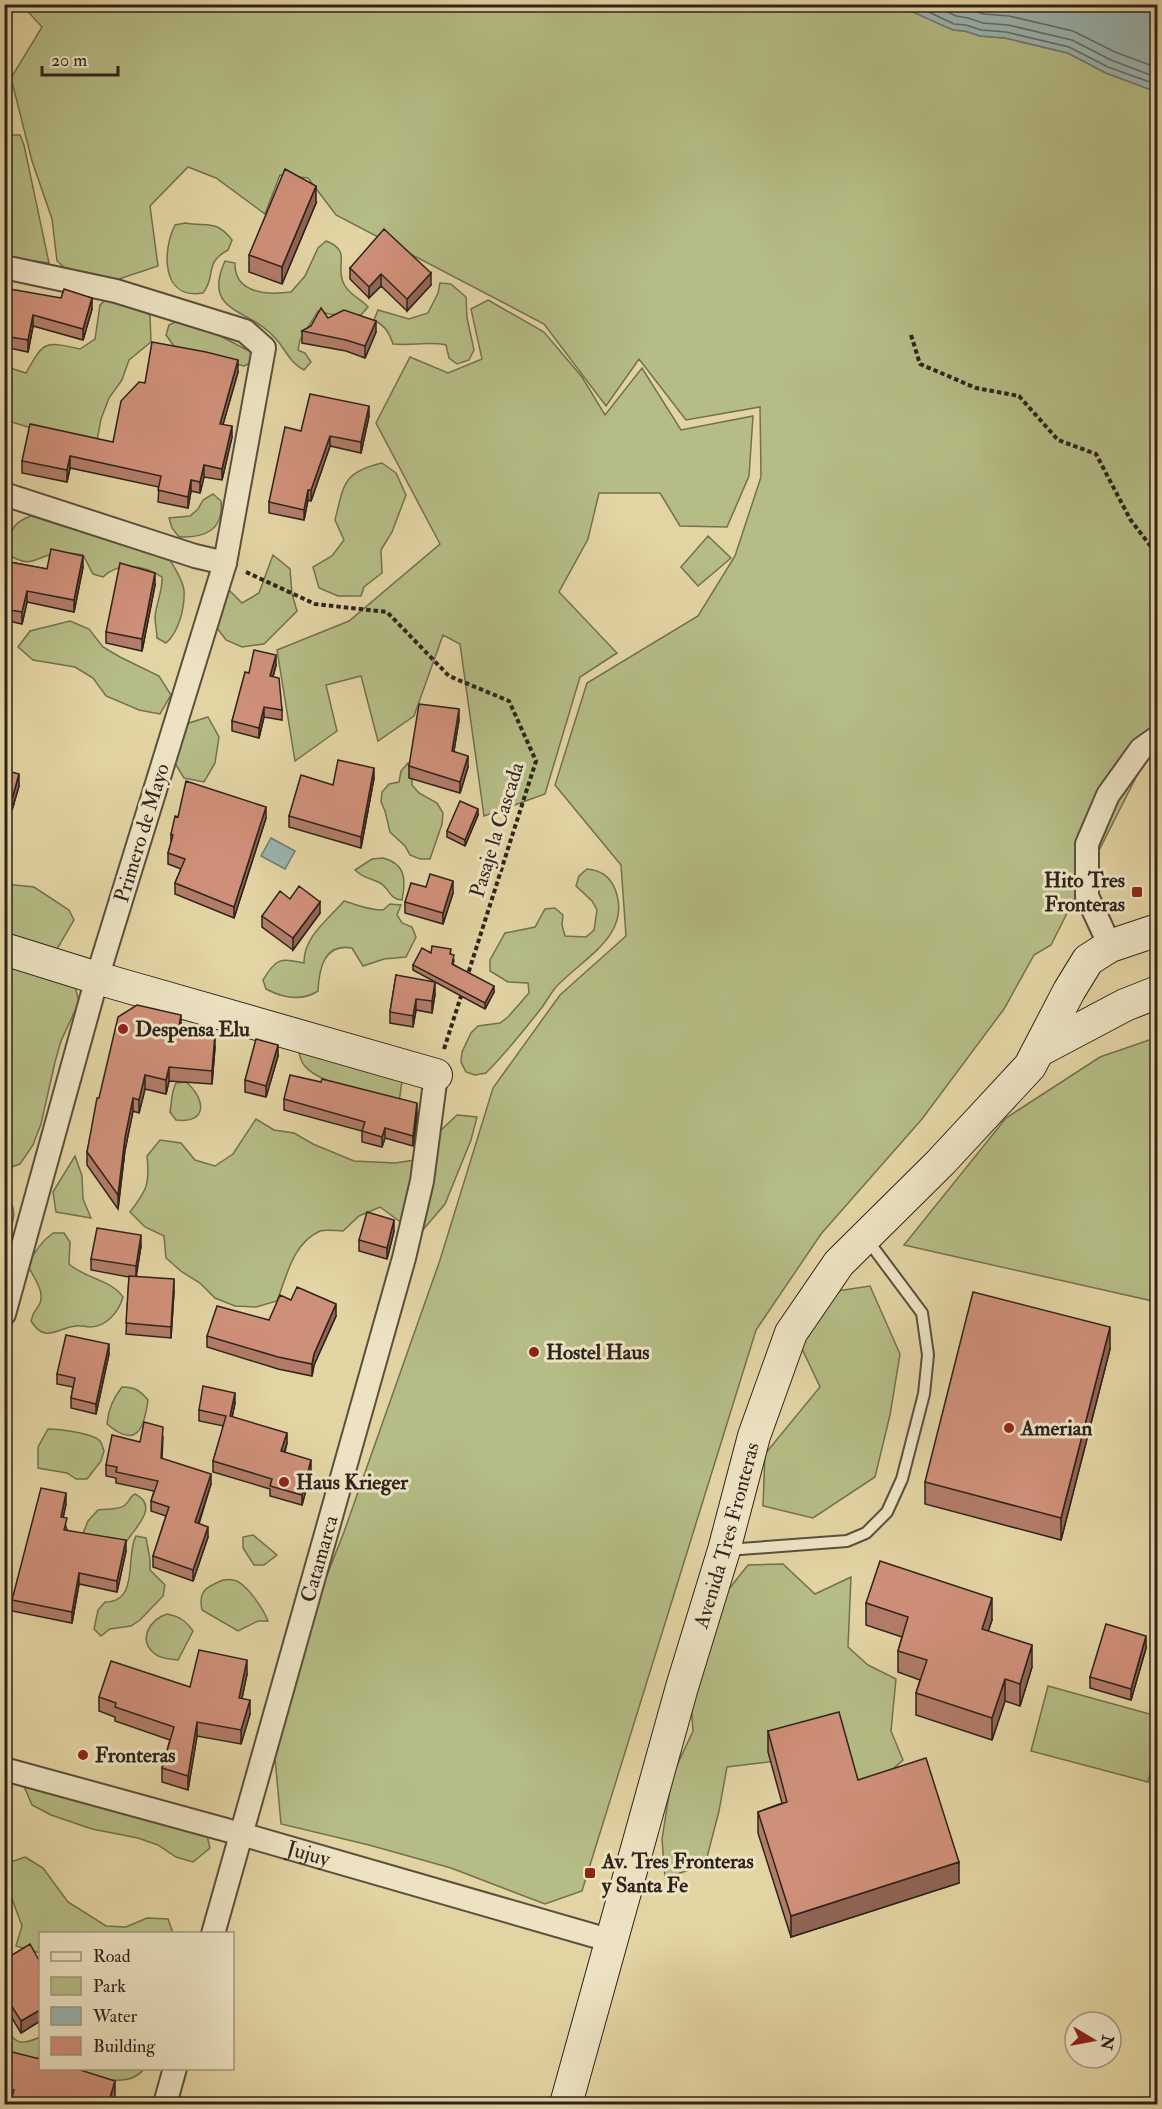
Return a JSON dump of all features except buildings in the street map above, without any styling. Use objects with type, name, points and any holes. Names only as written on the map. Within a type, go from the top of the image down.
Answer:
[{"type":"main road","name":"Avenida Tres Fronteras","points":[[566,2104],[679,1698],[724,1551],[754,1436],[791,1333],[839,1263],[941,1162],[1030,1066],[1088,960],[1110,946],[1158,930]]},
{"type":"main road","points":[[4,949],[436,1075]]},
{"type":"main road","points":[[1040,1050],[1125,1005],[1158,992]]},
{"type":"street","name":"Primero de Mayo","points":[[4,267],[116,291],[213,321],[245,331],[264,348],[225,563],[98,978],[4,1314]]},
{"type":"street","points":[[4,494],[195,556],[225,563]]},
{"type":"street","points":[[1110,946],[1087,896],[1087,844],[1108,795],[1141,749],[1158,737]]},
{"type":"street","name":"Catamarca","points":[[214,1932],[404,1258],[422,1181],[436,1075]]},
{"type":"street","name":"Jujuy","points":[[4,1769],[242,1834],[612,1941]]},
{"type":"street","points":[[165,2104],[174,2070]]},
{"type":"lane","points":[[724,1551],[847,1541],[866,1533],[887,1512],[903,1479],[924,1394],[928,1355],[922,1313],[866,1237]]},
{"type":"path","points":[[911,334],[920,364],[976,388],[1019,396],[1058,440],[1096,454],[1130,519],[1158,556]]},
{"type":"path","name":"Pasaje la Cascada","points":[[225,563],[315,604],[387,612],[449,676],[509,700],[536,761],[436,1075]]},
{"type":"green space","points":[[897,4],[953,30],[980,36],[1005,38],[1068,53],[1106,73],[1157,92],[1157,736],[1051,945],[1034,955],[1004,1009],[922,1119],[821,1234],[756,1330],[582,1891],[545,1904],[451,1868],[281,1824],[274,1747],[314,1608],[344,1532],[440,1260],[493,1088],[560,995],[626,936],[621,865],[555,785],[587,683],[698,616],[735,556],[761,477],[760,407],[686,420],[639,359],[606,406],[544,324],[336,215],[308,178],[280,175],[265,214],[216,178],[188,167],[150,206],[158,266],[89,289],[57,261],[52,219],[32,161],[11,78],[42,27],[22,5]]},
{"type":"green space","points":[[9,135],[20,135],[24,145],[49,263],[5,257],[5,151]]},
{"type":"green space","points":[[185,223],[216,226],[232,240],[228,250],[220,255],[213,265],[203,293],[189,293],[179,289],[172,281],[168,271],[168,248],[171,236],[175,225]]},
{"type":"green space","points":[[326,241],[339,249],[341,277],[346,288],[368,307],[361,315],[329,314],[318,311],[300,340],[298,350],[305,353],[311,362],[304,370],[292,360],[266,329],[224,301],[219,291],[219,278],[225,261],[235,263],[236,273],[246,287],[272,293],[291,292],[305,276],[318,248]]},
{"type":"green space","points":[[440,283],[451,284],[466,297],[467,318],[474,350],[469,360],[457,364],[449,358],[446,345],[393,344],[386,330],[374,320],[378,310],[409,319],[428,313],[438,293]]},
{"type":"green space","points":[[116,291],[129,304],[150,315],[151,342],[129,360],[122,380],[109,398],[101,419],[97,441],[44,432],[5,420],[4,366],[26,373],[37,355],[46,346],[59,345],[80,349],[95,339],[100,305]]},
{"type":"green space","points":[[488,300],[544,332],[582,377],[605,415],[642,368],[681,430],[753,416],[749,476],[727,527],[680,526],[660,493],[599,493],[588,539],[559,592],[617,653],[580,677],[545,794],[484,816],[460,644],[443,635],[414,716],[378,741],[361,676],[326,685],[337,731],[295,761],[277,650],[349,621],[440,544],[376,423],[410,357],[448,373],[482,359],[471,309]]},
{"type":"green space","points":[[179,320],[209,330],[247,350],[264,348],[253,362],[244,366],[176,349],[166,335],[169,325]]},
{"type":"green space","points":[[382,463],[396,473],[406,495],[392,532],[381,550],[382,573],[364,587],[361,596],[338,596],[319,588],[313,567],[332,556],[344,540],[335,520],[347,481],[359,471]]},
{"type":"green space","points":[[213,494],[221,501],[221,511],[216,525],[205,534],[179,537],[172,528],[169,518],[190,516],[203,500]]},
{"type":"green space","points":[[31,516],[170,560],[184,590],[180,619],[171,638],[166,643],[157,638],[155,617],[162,577],[155,573],[132,566],[116,569],[103,577],[93,574],[83,555],[57,553],[28,562],[11,556],[12,531],[19,522]]},
{"type":"green space","points":[[708,536],[731,558],[698,586],[681,567]]},
{"type":"green space","points":[[273,555],[290,569],[292,594],[297,611],[264,644],[242,647],[226,640],[214,624],[227,588],[242,603],[259,593]]},
{"type":"green space","points":[[70,621],[89,629],[103,647],[159,676],[171,695],[160,714],[139,710],[106,696],[93,678],[75,667],[33,660],[18,647],[30,631]]},
{"type":"green space","points":[[208,717],[219,737],[215,763],[204,782],[184,778],[173,760],[178,740],[189,723]]},
{"type":"green space","points":[[408,763],[412,774],[412,785],[419,793],[437,803],[443,813],[442,824],[430,859],[420,859],[410,855],[405,846],[390,832],[381,802],[382,792],[389,784],[399,782],[401,771]]},
{"type":"green space","points":[[383,858],[396,864],[403,874],[402,900],[393,897],[381,883],[355,870],[372,859]]},
{"type":"green space","points":[[587,869],[604,874],[615,889],[619,905],[617,920],[611,933],[556,987],[522,1032],[486,1073],[475,1075],[466,1072],[461,1062],[462,1052],[471,1033],[478,1026],[500,1023],[529,993],[528,983],[508,982],[490,971],[490,960],[505,933],[535,927],[545,909],[555,908],[563,915],[562,925],[565,936],[586,937],[594,930],[597,910],[592,901],[576,886],[579,876]]},
{"type":"green space","points":[[4,884],[34,887],[69,910],[74,920],[57,949],[5,942]]},
{"type":"green space","points":[[344,901],[378,910],[383,910],[390,904],[401,905],[397,915],[402,923],[412,927],[416,937],[406,957],[384,959],[363,966],[352,948],[343,948],[335,950],[325,959],[318,991],[299,998],[279,995],[266,989],[263,980],[279,961],[304,963],[312,937]]},
{"type":"green space","points":[[5,961],[74,982],[79,1002],[61,1041],[41,1124],[33,1145],[20,1164],[5,1169]]},
{"type":"green space","points":[[1158,1039],[1157,1302],[904,1245],[1006,1118],[1100,1057]]},
{"type":"green space","points":[[298,1048],[402,1081],[399,1102],[348,1088],[322,1078],[304,1065]]},
{"type":"green space","points":[[186,1082],[197,1096],[200,1109],[194,1118],[176,1120],[170,1112],[173,1090],[176,1083]]},
{"type":"green space","points":[[457,1115],[477,1117],[471,1140],[445,1204],[416,1238],[414,1232],[380,1207],[359,1216],[343,1231],[320,1231],[303,1244],[297,1252],[277,1301],[256,1307],[235,1306],[215,1298],[200,1283],[182,1272],[166,1258],[164,1236],[145,1227],[130,1212],[146,1186],[147,1156],[160,1140],[181,1143],[195,1160],[215,1166],[233,1154],[256,1119],[274,1130],[294,1133],[313,1144],[354,1161],[395,1163],[415,1160],[433,1150],[441,1130]]},
{"type":"green space","points":[[75,1156],[82,1176],[83,1199],[91,1218],[56,1212],[53,1192]]},
{"type":"green space","points":[[5,1194],[12,1205],[14,1216],[5,1239]]},
{"type":"green space","points":[[53,1233],[64,1233],[70,1242],[69,1264],[111,1286],[123,1297],[119,1308],[102,1324],[90,1327],[69,1327],[46,1333],[36,1328],[31,1321],[40,1303],[41,1293],[28,1265],[39,1247]]},
{"type":"green space","points":[[870,1286],[900,1354],[890,1415],[875,1477],[813,1518],[763,1506],[765,1454],[820,1387],[797,1338],[837,1291]]},
{"type":"green space","points":[[122,1387],[136,1390],[148,1400],[141,1427],[137,1433],[132,1435],[125,1435],[107,1424],[108,1414]]},
{"type":"green space","points":[[48,1429],[83,1434],[100,1441],[104,1451],[101,1461],[87,1479],[76,1479],[67,1473],[38,1468],[38,1447]]},
{"type":"green space","points":[[135,1494],[146,1505],[145,1512],[139,1525],[125,1544],[82,1536],[88,1521],[98,1510],[122,1507]]},
{"type":"green space","points":[[253,1535],[277,1555],[264,1565],[254,1565],[243,1548],[243,1537]]},
{"type":"green space","points":[[136,1536],[146,1538],[150,1570],[165,1585],[163,1596],[131,1626],[110,1629],[101,1636],[94,1629],[98,1610],[105,1602],[116,1600],[123,1594],[130,1576]]},
{"type":"green space","points":[[783,1564],[815,1594],[851,1577],[848,1647],[868,1665],[896,1679],[891,1731],[903,1760],[858,1800],[776,1761],[727,1767],[719,1811],[705,1865],[665,1878],[662,1839],[672,1776],[693,1731],[690,1687],[709,1614],[748,1565]]},
{"type":"green space","points":[[223,1580],[238,1582],[249,1591],[268,1621],[258,1621],[238,1631],[202,1610],[202,1594],[212,1585]]},
{"type":"green space","points":[[167,1614],[182,1620],[193,1631],[178,1660],[157,1656],[147,1643],[146,1637],[151,1625],[155,1620]]},
{"type":"green space","points":[[1048,1686],[1157,1716],[1157,1745],[1148,1782],[1031,1751]]},
{"type":"green space","points":[[23,1784],[205,1827],[210,1848],[193,1862],[176,1857],[158,1845],[138,1838],[92,1829],[51,1815],[32,1805]]},
{"type":"green space","points":[[25,1857],[43,1868],[68,1902],[106,1926],[126,1927],[147,1918],[168,1919],[173,1932],[39,1932],[39,1953],[16,1946],[22,1926],[7,1885],[5,1864]]},
{"type":"green space","points":[[4,2026],[19,2042],[28,2042],[39,2037],[39,2058],[5,2058]]},
{"type":"green space","points":[[72,2070],[143,2070],[137,2076],[128,2079],[108,2080]]},
{"type":"water","points":[[897,5],[1157,5],[1157,92],[1106,73],[1068,53],[1005,38],[980,36],[953,30]]},
{"type":"water","points":[[271,838],[295,851],[285,869],[261,856]]},
{"type":"place","name":"Hito Tres Fronteras","points":[[1137,892]]},
{"type":"place","name":"Despensa Elu","points":[[123,1029]]},
{"type":"place","name":"Hostel Haus","points":[[534,1352]]},
{"type":"place","name":"Amerian","points":[[1009,1428]]},
{"type":"place","name":"Haus Krieger","points":[[284,1482]]},
{"type":"place","name":"Fronteras","points":[[83,1755]]},
{"type":"place","name":"Av. Tres Fronteras y Santa Fe","points":[[590,1873]]}]
